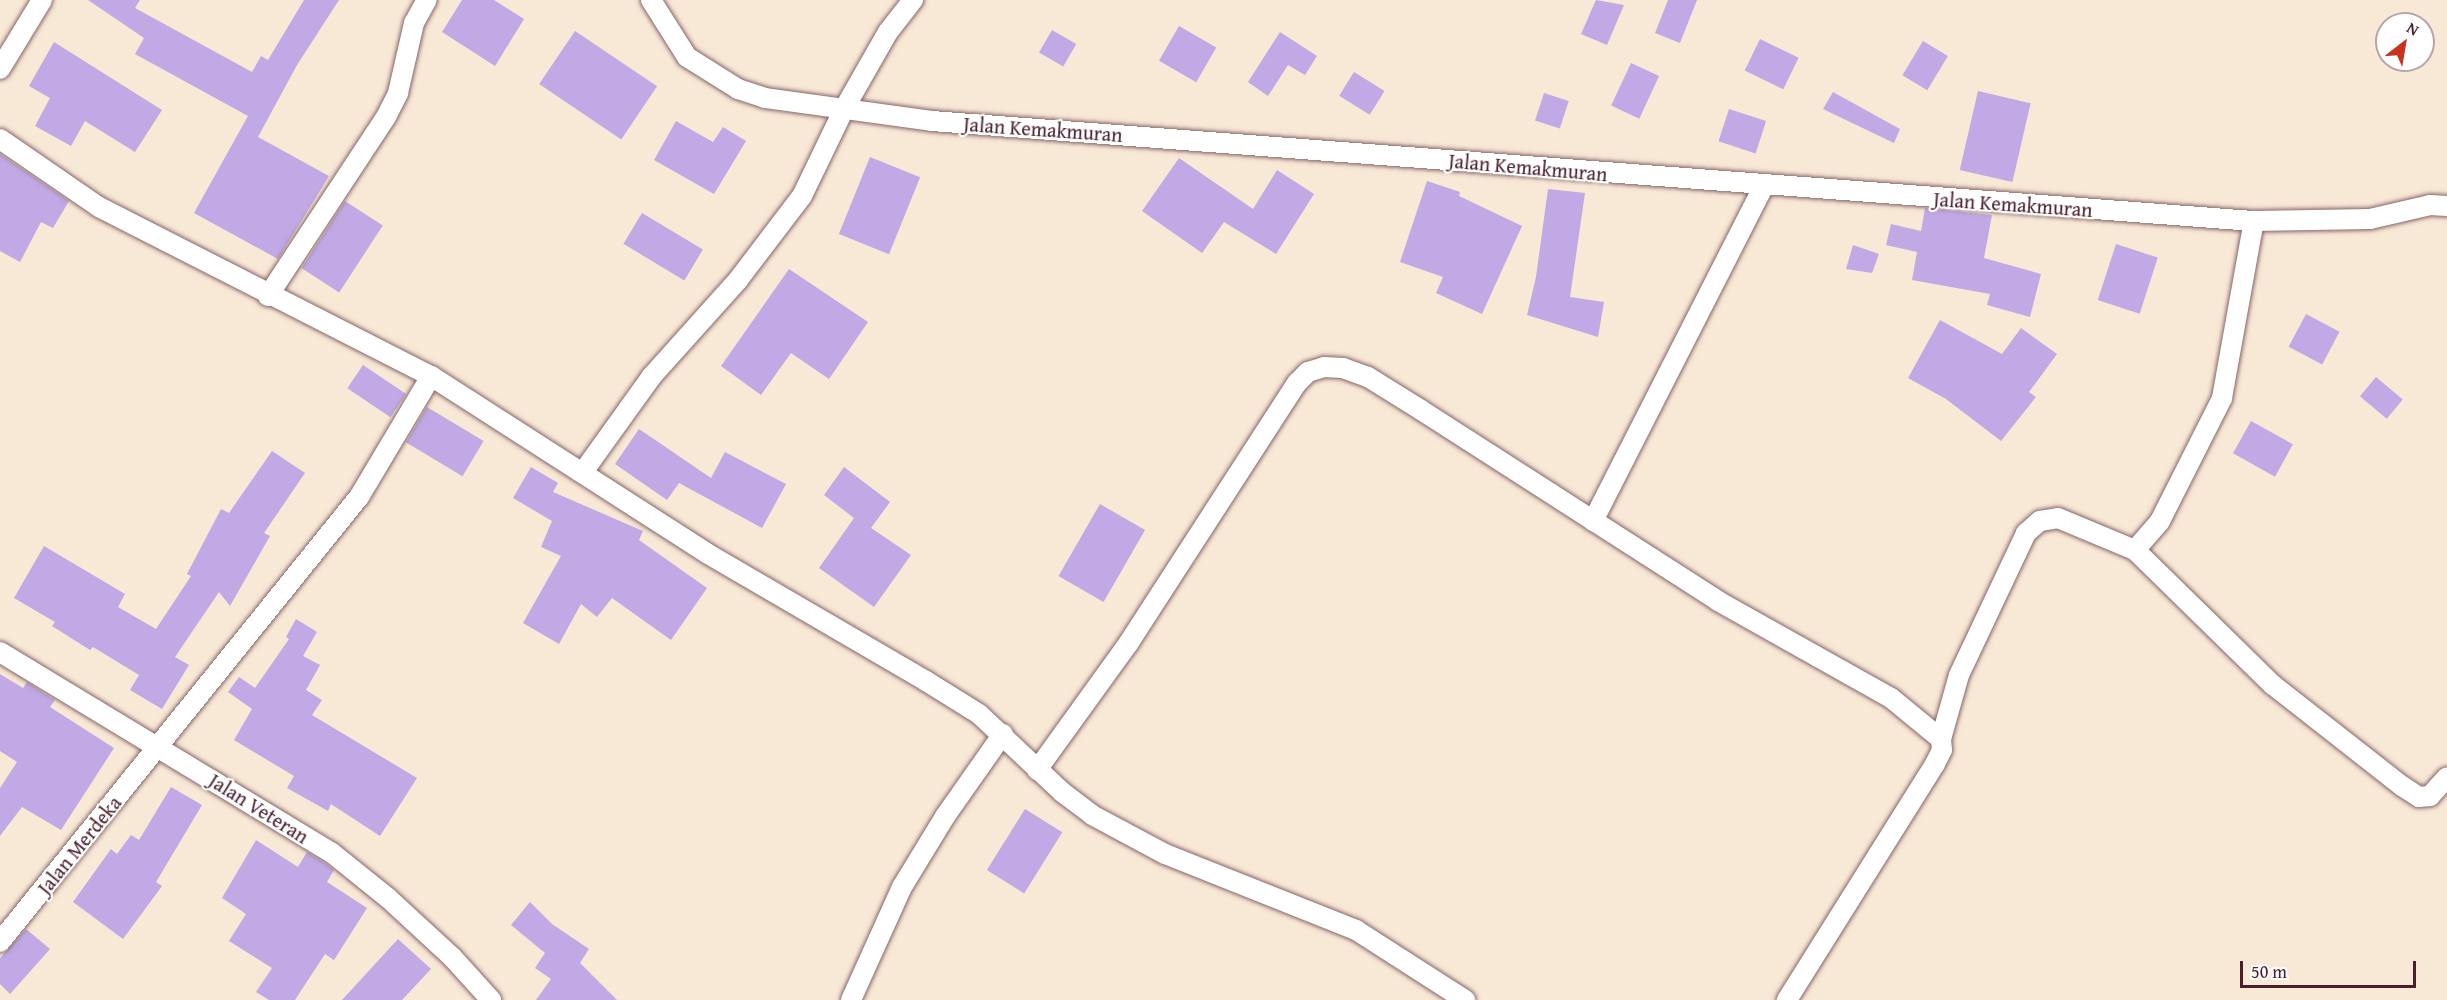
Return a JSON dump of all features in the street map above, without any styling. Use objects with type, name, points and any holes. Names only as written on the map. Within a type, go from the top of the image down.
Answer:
[{"type":"street","points":[[0,69],[42,0]]},
{"type":"street","points":[[268,296],[386,117],[399,93],[414,23],[428,0]]},
{"type":"street","name":"Jalan Kemakmuran","points":[[651,0],[687,57],[712,75],[765,99],[932,121],[1763,187],[2254,221],[2370,219],[2430,205],[2447,206]]},
{"type":"street","points":[[583,472],[652,376],[738,280],[802,196],[843,109],[888,32],[913,0]]},
{"type":"street","points":[[0,139],[99,207],[268,296],[431,376],[802,611],[926,681],[1004,734],[1037,770],[1077,803],[1122,832],[1196,867],[1356,930],[1464,1000]]},
{"type":"street","points":[[1593,521],[1763,187]]},
{"type":"street","points":[[2136,550],[2160,521],[2222,398],[2254,221]]},
{"type":"street","points":[[1037,770],[1128,644],[1282,404],[1308,372],[1324,367],[1343,368],[1368,377],[1718,601],[1891,698],[1941,739]]},
{"type":"street","name":"Jalan Merdeka","points":[[0,942],[159,748],[359,497],[431,376]]},
{"type":"street","points":[[1787,1000],[1935,764],[1942,750],[1941,739],[1959,675],[2026,533],[2040,521],[2058,518],[2136,550],[2273,685],[2402,786],[2420,797],[2430,795],[2447,777]]},
{"type":"street","name":"Jalan Veteran","points":[[0,652],[159,748],[231,788],[362,875],[453,958],[491,1000]]},
{"type":"street","points":[[851,1000],[854,987],[902,887],[946,814],[1004,734]]},
{"type":"building","points":[[88,0],[140,0],[135,8],[252,72],[261,56],[268,60],[304,0],[339,0],[297,65],[258,137],[329,176],[278,259],[194,213],[248,116],[135,54],[144,38]]},
{"type":"building","points":[[462,0],[494,0],[524,19],[495,66],[442,32]]},
{"type":"building","points":[[1596,0],[1624,5],[1607,45],[1581,34]]},
{"type":"building","points":[[1668,0],[1697,0],[1680,43],[1655,33]]},
{"type":"building","points":[[1179,26],[1216,48],[1196,82],[1159,61]]},
{"type":"building","points":[[1052,30],[1076,44],[1063,67],[1039,53]]},
{"type":"building","points":[[575,31],[657,86],[621,139],[539,84]]},
{"type":"building","points":[[1280,32],[1317,56],[1305,75],[1288,65],[1268,96],[1248,82]]},
{"type":"building","points":[[1760,39],[1799,58],[1783,89],[1745,70]]},
{"type":"building","points":[[1923,41],[1948,56],[1927,90],[1902,75]]},
{"type":"building","points":[[54,42],[162,110],[135,152],[85,121],[71,146],[35,126],[50,98],[29,86]]},
{"type":"building","points":[[1631,63],[1659,76],[1639,119],[1611,106]]},
{"type":"building","points":[[1354,72],[1385,91],[1370,115],[1339,96]]},
{"type":"building","points":[[1978,91],[2031,103],[2012,182],[1960,170]]},
{"type":"building","points":[[1833,92],[1900,129],[1894,143],[1823,109]]},
{"type":"building","points":[[1544,93],[1569,101],[1560,129],[1535,121]]},
{"type":"building","points":[[1729,109],[1766,121],[1756,153],[1718,141]]},
{"type":"building","points":[[676,121],[713,142],[723,127],[746,141],[714,194],[654,160]]},
{"type":"building","points":[[0,154],[69,201],[53,228],[41,222],[20,262],[0,251]]},
{"type":"building","points":[[870,157],[920,177],[889,254],[839,234]]},
{"type":"building","points":[[1179,158],[1253,209],[1277,170],[1314,194],[1276,254],[1224,222],[1202,253],[1142,211]]},
{"type":"building","points":[[1427,181],[1460,192],[1459,196],[1522,226],[1482,314],[1436,293],[1443,277],[1400,262]]},
{"type":"building","points":[[1548,189],[1585,193],[1570,297],[1604,302],[1598,337],[1527,315],[1536,277]]},
{"type":"building","points":[[345,201],[383,226],[339,293],[301,268]]},
{"type":"building","points":[[1925,208],[1992,215],[1984,258],[2041,274],[2030,317],[1987,305],[1990,294],[1912,280],[1917,252],[1886,245],[1891,224],[1921,231]]},
{"type":"building","points":[[642,213],[703,250],[684,280],[623,244]]},
{"type":"building","points":[[2116,244],[2158,258],[2140,314],[2098,300]]},
{"type":"building","points":[[1853,245],[1879,254],[1872,273],[1846,269]]},
{"type":"building","points":[[789,269],[868,322],[829,379],[791,353],[761,395],[721,366]]},
{"type":"building","points":[[2306,314],[2340,332],[2322,365],[2289,347]]},
{"type":"building","points":[[1940,320],[2002,354],[2021,328],[2057,354],[2029,392],[2036,397],[2001,441],[1946,399],[1908,378]]},
{"type":"building","points":[[363,365],[406,394],[390,417],[347,388]]},
{"type":"building","points":[[2376,377],[2403,399],[2387,419],[2360,396]]},
{"type":"building","points":[[427,407],[484,441],[462,476],[406,442]]},
{"type":"building","points":[[2251,421],[2293,444],[2275,477],[2233,453]]},
{"type":"building","points":[[639,429],[711,478],[725,452],[786,484],[762,528],[679,483],[667,500],[615,464]]},
{"type":"building","points":[[272,451],[305,473],[264,533],[270,536],[230,606],[219,592],[175,657],[189,665],[162,709],[130,690],[139,675],[93,647],[90,650],[52,626],[55,622],[14,598],[44,546],[125,594],[118,607],[156,629],[191,576],[187,574],[221,509],[229,513]]},
{"type":"building","points":[[531,467],[558,483],[553,492],[643,531],[639,540],[707,588],[671,640],[612,598],[597,617],[581,604],[559,644],[523,623],[561,556],[541,547],[552,521],[513,498]]},
{"type":"building","points":[[844,467],[890,502],[871,528],[911,555],[874,607],[819,568],[854,518],[824,495]]},
{"type":"building","points":[[1100,504],[1145,530],[1104,602],[1058,576]]},
{"type":"building","points":[[296,619],[317,632],[303,656],[320,665],[306,690],[322,700],[312,715],[417,778],[380,836],[331,804],[328,811],[287,788],[294,776],[234,740],[252,709],[228,692],[239,677],[255,688],[289,639],[286,637]]},
{"type":"building","points":[[0,674],[23,688],[27,682],[55,700],[50,707],[114,748],[61,830],[22,807],[0,836],[0,788],[17,762],[0,751]]},
{"type":"building","points":[[171,787],[202,805],[156,882],[162,886],[123,939],[73,902],[111,849],[117,854],[131,835],[139,840]]},
{"type":"building","points":[[1025,809],[1062,832],[1024,893],[987,870]]},
{"type":"building","points":[[256,840],[298,867],[307,852],[325,863],[334,870],[327,882],[367,908],[334,960],[325,954],[295,1000],[269,1000],[256,992],[272,968],[229,941],[246,914],[222,898]]},
{"type":"building","points":[[530,902],[552,924],[589,949],[580,963],[617,1000],[536,1000],[551,979],[535,968],[545,953],[511,925]]},
{"type":"building","points":[[26,929],[50,949],[10,994],[0,984],[0,958]]},
{"type":"building","points":[[398,939],[431,969],[402,1000],[342,1000]]}]
